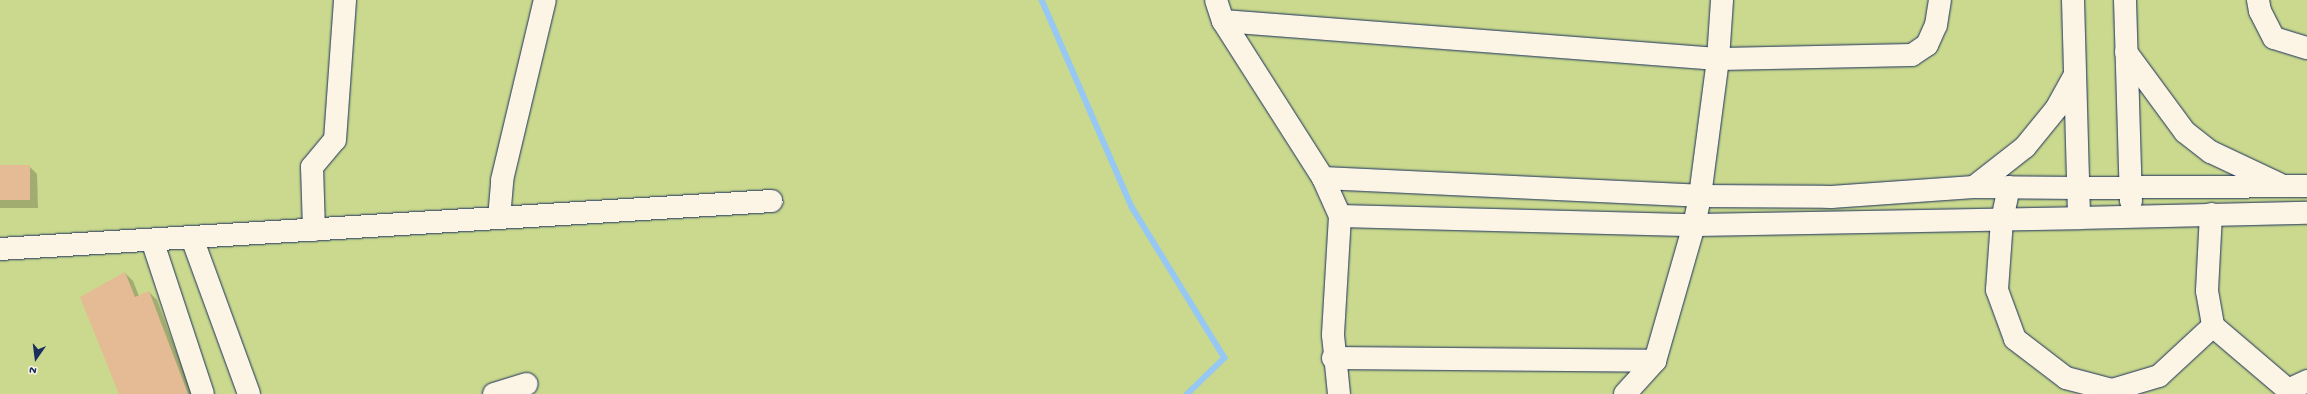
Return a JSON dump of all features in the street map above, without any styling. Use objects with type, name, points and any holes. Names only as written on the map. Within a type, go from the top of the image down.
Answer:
[{"type":"street","points":[[314,230],[312,167],[335,140],[345,0]]},
{"type":"street","points":[[499,218],[502,180],[545,0]]},
{"type":"street","points":[[1216,0],[1223,20],[1323,178],[1340,216],[1334,358],[1339,394]]},
{"type":"street","points":[[1625,394],[1655,361],[1694,225],[1700,196],[1718,59],[1722,0]]},
{"type":"street","points":[[1223,20],[1718,59],[1912,55],[1927,45],[1936,25],[1940,0]]},
{"type":"street","points":[[2073,0],[2079,218]]},
{"type":"street","points":[[2125,0],[2132,217]]},
{"type":"street","points":[[2258,0],[2260,11],[2274,38],[2307,48]]},
{"type":"street","points":[[2126,52],[2186,132],[2211,152],[2284,186]]},
{"type":"street","points":[[1974,187],[2025,147],[2056,109],[2075,75]]},
{"type":"street","points":[[1323,178],[1700,196],[1831,197],[1974,187],[2078,188],[2307,186]]},
{"type":"street","points":[[2009,187],[2002,220],[1996,290],[2015,339],[2066,378],[2112,390],[2159,376],[2213,326]]},
{"type":"street","points":[[0,250],[772,201]]},
{"type":"street","points":[[1340,216],[1694,225],[2307,213]]},
{"type":"street","points":[[2211,214],[2207,291],[2213,326],[2296,388]]},
{"type":"street","points":[[192,238],[249,394]]},
{"type":"street","points":[[152,240],[203,394]]},
{"type":"street","points":[[1334,358],[1655,361]]},
{"type":"street","points":[[494,394],[527,384]]},
{"type":"green space","points":[[0,0],[2307,0],[2307,394],[0,394]]},
{"type":"building","points":[[0,165],[30,165],[30,200],[0,200]]},
{"type":"building","points":[[125,272],[135,297],[149,291],[188,394],[119,394],[80,297]]},
{"type":"waterway","points":[[1042,0],[1132,207],[1225,358],[1188,394]]}]
